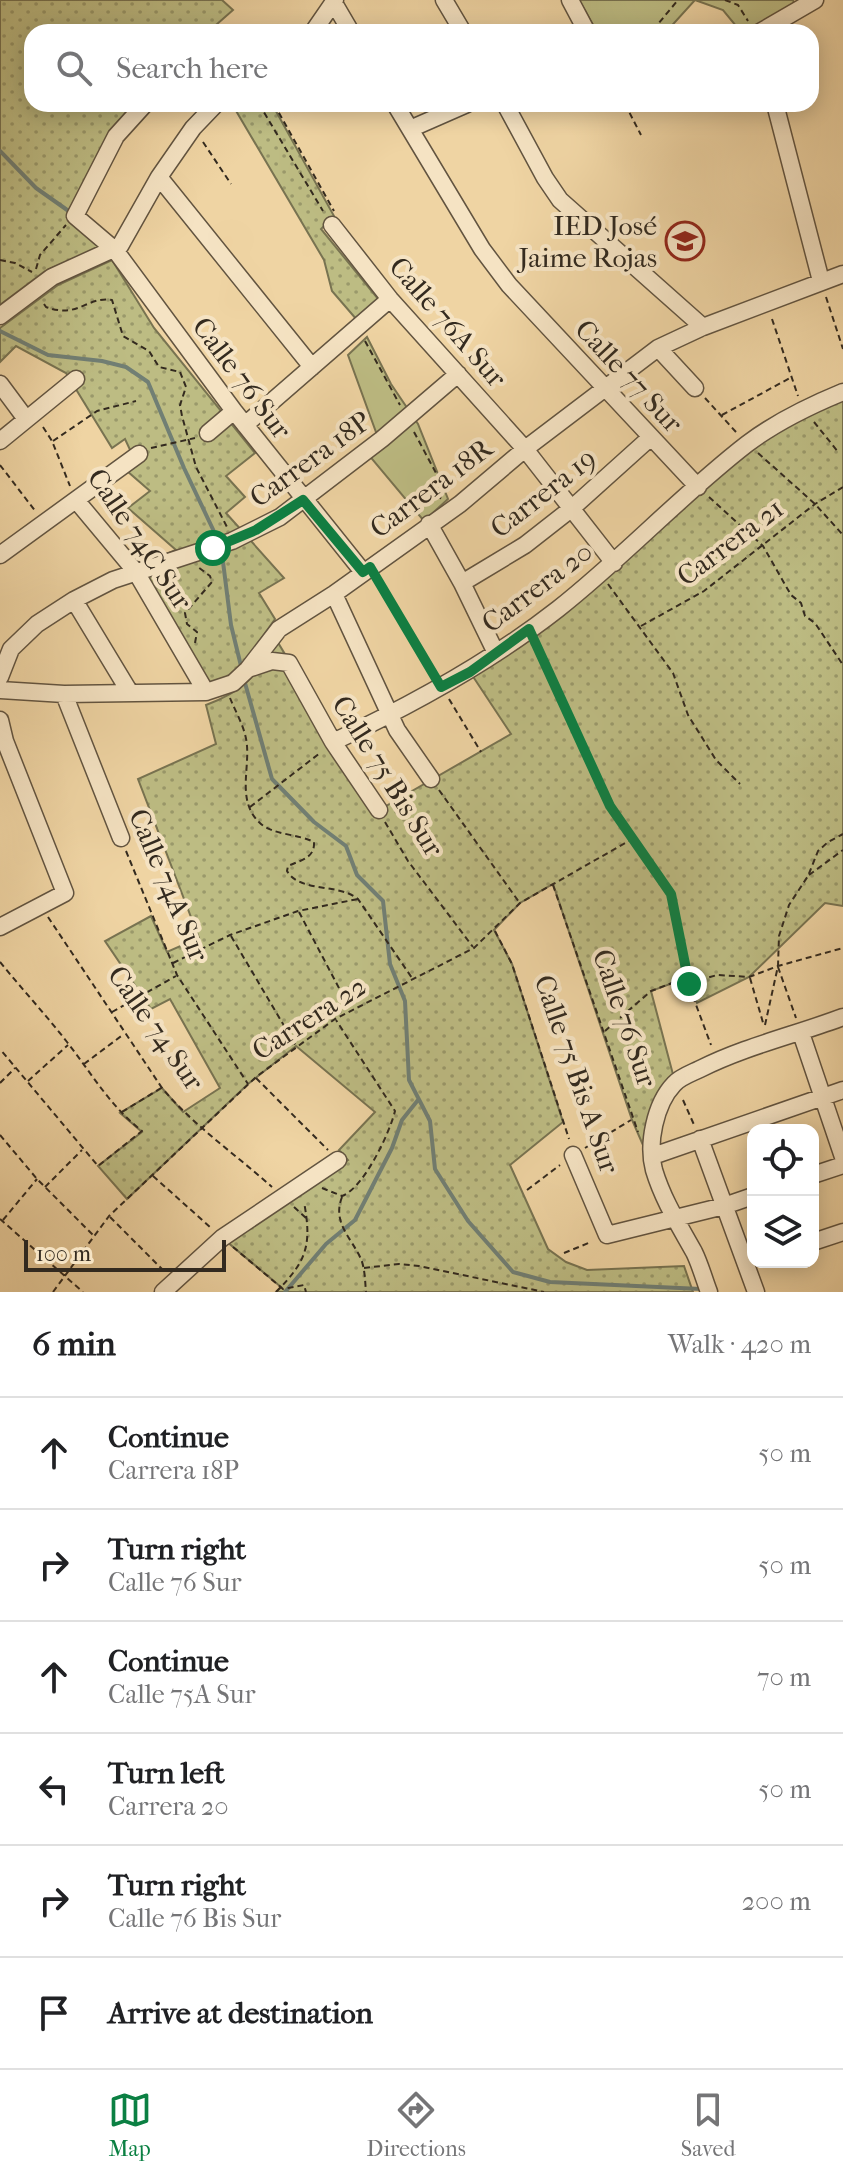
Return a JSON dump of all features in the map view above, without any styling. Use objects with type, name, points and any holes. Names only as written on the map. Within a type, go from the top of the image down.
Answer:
[{"type":"street","points":[[444,0],[458,24]]},
{"type":"street","points":[[570,0],[583,24]]},
{"type":"street","points":[[770,24],[815,0]]},
{"type":"street","points":[[318,24],[334,1],[347,24]]},
{"type":"street","points":[[75,216],[116,136],[138,112]]},
{"type":"street","points":[[0,316],[35,282],[115,250],[126,238],[159,177],[193,128],[208,112]]},
{"type":"street","name":"Calle 77 Sur","points":[[400,112],[482,249],[509,285],[698,487]]},
{"type":"street","points":[[410,129],[449,112]]},
{"type":"street","points":[[509,112],[560,200],[703,327]]},
{"type":"street","points":[[777,112],[821,281]]},
{"type":"street","points":[[159,177],[312,367]]},
{"type":"street","name":"Calle 76 Sur","points":[[75,216],[115,250],[303,500],[366,570]]},
{"type":"street","name":"Calle 76A Sur","points":[[332,225],[390,299],[525,449],[614,563]]},
{"type":"street","name":"Carrera 18R","points":[[0,690],[64,694],[206,692],[224,687],[248,669],[273,634],[472,494],[525,449],[658,348],[703,327],[843,274]]},
{"type":"street","points":[[245,425],[390,299]]},
{"type":"street","points":[[658,348],[695,388]]},
{"type":"street","name":"Carrera 18P","points":[[6,643],[74,600],[136,572],[232,541],[280,517],[382,439],[458,374]]},
{"type":"street","points":[[0,441],[76,379]]},
{"type":"street","points":[[0,384],[30,416]]},
{"type":"street","name":"Carrera 20","points":[[333,742],[392,715],[470,672],[495,651],[556,610],[614,563],[747,444],[803,408],[843,392]]},
{"type":"street","points":[[208,433],[234,411]]},
{"type":"street","name":"Carrera 19","points":[[462,583],[525,545],[571,509],[651,437]]},
{"type":"street","points":[[0,555],[139,454]]},
{"type":"street","name":"Calle 74C Sur","points":[[76,500],[136,572],[206,692]]},
{"type":"street","points":[[429,524],[495,651]]},
{"type":"street","points":[[334,594],[397,730],[431,779]]},
{"type":"street","points":[[74,600],[129,691]]},
{"type":"street","points":[[0,677],[6,643]]},
{"type":"street","name":"Calle 75 Bis Sur","points":[[248,669],[272,661],[289,663],[333,742],[379,810]]},
{"type":"street","name":"Calle 74A Sur","points":[[64,694],[121,838]]},
{"type":"street","points":[[0,720],[3,742],[65,893],[0,927]]},
{"type":"street","points":[[709,1292],[695,1254],[673,1218],[653,1162],[652,1134],[660,1107],[675,1082],[716,1061],[769,1040],[801,1033],[843,1017]]},
{"type":"street","points":[[801,1033],[843,1157]]},
{"type":"street","points":[[653,1162],[700,1139],[843,1090]]},
{"type":"street","points":[[700,1139],[724,1206],[747,1255]]},
{"type":"street","name":"Calle 75 Bis A Sur","points":[[573,1155],[607,1235]]},
{"type":"street","points":[[174,1288],[222,1238],[338,1160]]},
{"type":"street","points":[[819,1173],[843,1165]]},
{"type":"street","points":[[607,1235],[747,1198]]},
{"type":"street","points":[[819,1240],[843,1232]]},
{"type":"street","points":[[752,1268],[756,1292]]},
{"type":"path","points":[[658,24],[678,0]]},
{"type":"path","points":[[725,0],[738,5],[752,24]]},
{"type":"path","points":[[264,112],[332,225],[338,217],[279,112]]},
{"type":"path","points":[[629,112],[641,135]]},
{"type":"path","points":[[193,128],[231,184]]},
{"type":"path","points":[[35,282],[40,255],[75,216]]},
{"type":"path","points":[[0,260],[15,263],[35,282],[46,307],[56,311],[68,312],[97,301],[112,300],[123,336],[149,351],[159,367],[175,370],[183,377],[186,387],[180,405],[196,467],[232,541]]},
{"type":"path","points":[[821,281],[843,349]]},
{"type":"path","points":[[767,302],[803,408],[839,453]]},
{"type":"path","points":[[721,415],[790,377]]},
{"type":"path","points":[[695,388],[747,444],[815,504],[843,535]]},
{"type":"path","points":[[52,441],[97,411],[136,401]]},
{"type":"path","name":"Calle 74C Sur","points":[[30,416],[52,441],[76,500]]},
{"type":"path","points":[[165,444],[208,433]]},
{"type":"path","points":[[0,465],[45,522]]},
{"type":"path","points":[[698,487],[763,546],[791,595],[801,603],[805,616],[815,623],[843,665]]},
{"type":"path","name":"Carrera 21","points":[[640,626],[704,591],[815,504],[843,487]]},
{"type":"path","points":[[191,555],[212,582],[185,613],[185,620],[197,632],[196,649]]},
{"type":"path","points":[[366,570],[481,752]]},
{"type":"path","points":[[600,574],[673,673],[688,715],[716,760],[740,784]]},
{"type":"path","points":[[529,629],[610,806],[671,894],[686,978],[716,1061]]},
{"type":"path","points":[[224,687],[243,726],[248,745],[246,797],[252,814],[262,825],[314,842],[310,856],[288,866],[287,871],[298,882],[350,892],[358,899],[412,979]]},
{"type":"path","points":[[250,807],[333,742]]},
{"type":"path","points":[[431,779],[520,903]]},
{"type":"path","name":"Calle 75 Bis Sur","points":[[379,810],[408,861],[474,948]]},
{"type":"path","points":[[749,977],[765,1027],[778,966],[779,936],[789,905],[808,876],[818,851],[843,834]]},
{"type":"path","name":"Calle 74A Sur","points":[[121,838],[177,975],[248,1084]]},
{"type":"path","name":"Carrera 22","points":[[53,1292],[109,1216],[256,1077],[335,1019],[474,948],[520,903],[634,838]]},
{"type":"path","points":[[808,876],[843,850]]},
{"type":"path","name":"Calle 76 Sur","points":[[553,884],[637,1132]]},
{"type":"path","points":[[172,963],[230,935],[298,911],[358,899]]},
{"type":"path","name":"Calle 74 Sur","points":[[41,906],[162,1088],[182,1112],[282,1196]]},
{"type":"path","points":[[298,911],[351,1010]]},
{"type":"path","name":"Calle 75 Bis A Sur","points":[[494,930],[512,964],[573,1155]]},
{"type":"path","points":[[230,935],[296,1046]]},
{"type":"path","points":[[689,984],[717,975],[749,977],[843,948]]},
{"type":"path","points":[[0,962],[69,1044],[82,1066],[120,1113],[142,1131],[98,1166],[0,1049]]},
{"type":"path","points":[[778,966],[801,1033]]},
{"type":"path","points":[[111,1013],[177,975]]},
{"type":"path","points":[[603,1033],[651,991],[686,978]]},
{"type":"path","points":[[313,1189],[321,1188],[342,1196],[350,1193],[371,1164],[395,1111],[335,1019]]},
{"type":"path","points":[[82,1066],[125,1034]]},
{"type":"path","points":[[27,1081],[69,1044]]},
{"type":"path","points":[[0,1083],[15,1067]]},
{"type":"path","points":[[256,1077],[338,1160]]},
{"type":"path","name":"Calle 76 Sur","points":[[675,1082],[700,1139]]},
{"type":"path","points":[[120,1113],[162,1088]]},
{"type":"path","points":[[0,1135],[37,1179],[94,1236]]},
{"type":"path","points":[[45,1187],[83,1149]]},
{"type":"path","points":[[152,1175],[282,1288],[304,1285],[306,1292]]},
{"type":"path","points":[[37,1179],[1,1220],[83,1292]]},
{"type":"path","points":[[276,1292],[303,1261],[309,1240],[303,1200],[306,1194]]},
{"type":"path","points":[[342,1196],[339,1214],[342,1228],[364,1268],[366,1292]]},
{"type":"path","points":[[109,1216],[174,1288]]},
{"type":"path","points":[[564,1253],[607,1235]]},
{"type":"path","points":[[364,1268],[399,1264],[444,1269],[544,1292]]},
{"type":"path","points":[[505,1285],[507,1292]]},
{"type":"shaded area","points":[[0,0],[222,0],[233,10],[217,24],[24,24],[24,112],[128,112],[111,134],[67,217],[103,246],[45,271],[0,305]]},
{"type":"shaded area","points":[[579,0],[695,0],[673,24],[592,24]]},
{"type":"shaded area","points":[[695,0],[793,0],[795,6],[763,24],[734,24],[723,10]]},
{"type":"shaded area","points":[[237,112],[276,112],[334,216],[321,229],[379,300],[357,320],[332,291],[324,260]]},
{"type":"shaded area","points":[[112,260],[154,328],[255,453],[226,476],[245,497],[226,513],[284,578],[259,593],[275,619],[236,674],[207,684],[137,566],[176,550],[128,508],[150,491],[119,464],[132,454],[125,439],[112,448],[66,373],[16,346],[0,362],[0,328],[58,285]]},
{"type":"shaded area","points":[[367,337],[391,384],[418,424],[448,499],[424,521],[362,447],[377,435],[348,355]]},
{"type":"shaded area","points":[[843,392],[843,906],[825,903],[749,977],[697,1003],[686,978],[651,991],[675,1082],[670,1089],[653,1168],[632,1120],[553,884],[520,903],[494,930],[512,964],[563,1122],[510,1165],[548,1249],[566,1262],[587,1270],[684,1266],[693,1292],[276,1292],[281,1287],[226,1241],[348,1160],[339,1150],[375,1112],[296,1046],[248,1084],[127,1199],[98,1166],[142,1132],[120,1113],[162,1088],[183,1112],[220,1088],[170,999],[151,1009],[105,941],[151,916],[167,952],[199,938],[138,779],[216,744],[206,705],[231,694],[248,680],[277,641],[379,810],[511,734],[470,672],[747,444]]},
{"type":"waterway","points":[[0,151],[36,188],[70,212]]},
{"type":"waterway","points":[[0,331],[48,355],[126,367],[148,382],[218,540]]},
{"type":"waterway","points":[[222,554],[231,625],[241,666]]},
{"type":"waterway","points":[[245,683],[272,779],[314,822],[346,846],[357,875],[383,901],[390,964],[405,1001],[409,1080],[430,1121],[435,1169],[468,1221],[513,1272],[550,1282],[701,1289]]},
{"type":"waterway","points":[[285,1292],[326,1244],[355,1220],[392,1148],[402,1120],[418,1100]]},
{"type":"place","name":"IED José Jaime Rojas","points":[[685,241]]},
{"type":"route","points":[[213,548],[256,530],[303,500],[363,572],[370,567],[441,687],[470,672],[529,629],[610,806],[671,894],[689,984]]}]
